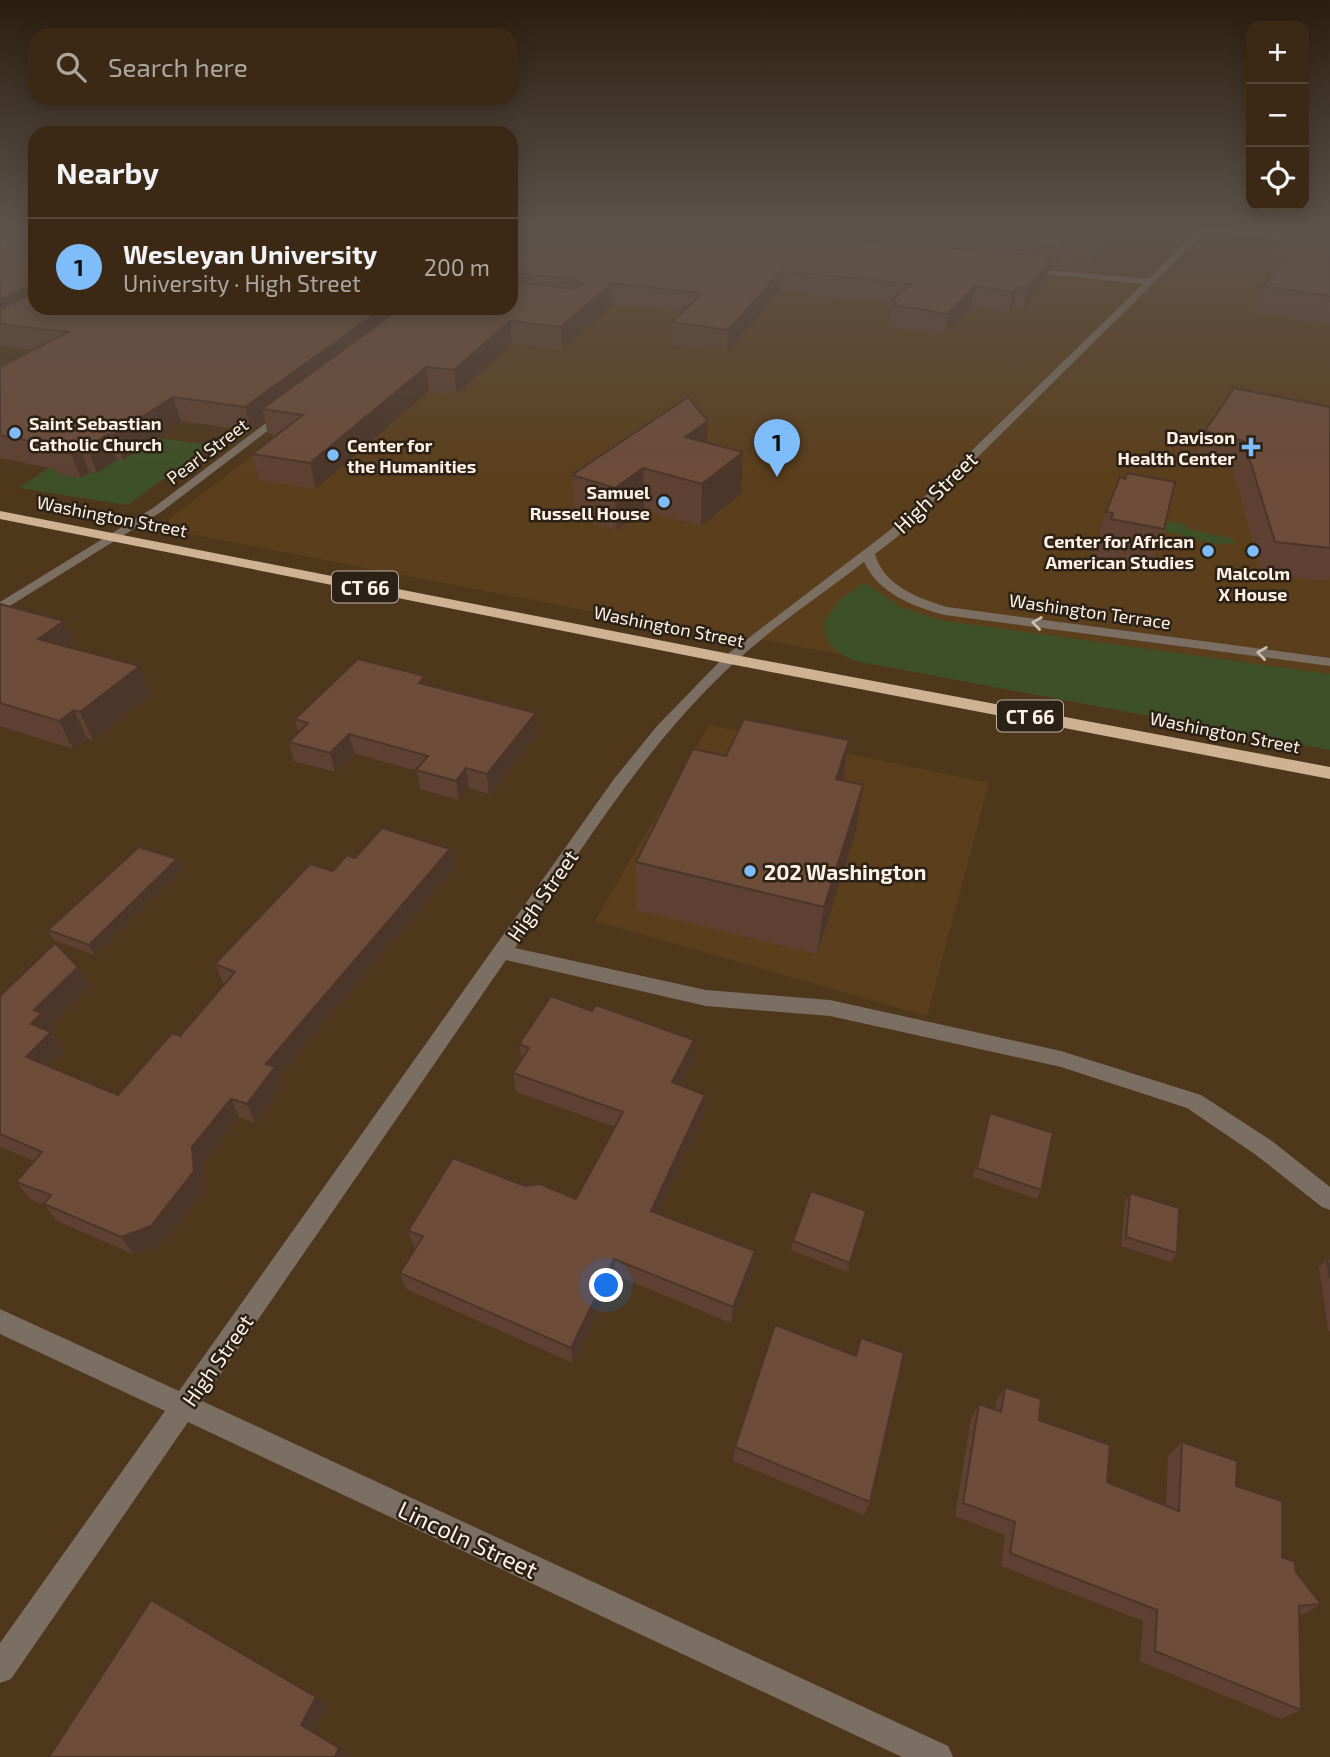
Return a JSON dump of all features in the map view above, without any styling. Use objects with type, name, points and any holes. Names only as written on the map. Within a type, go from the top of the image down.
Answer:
[{"type":"highway","name":"Washington Street","points":[[0,515],[730,659],[1330,773]]},
{"type":"street","name":"High Street","points":[[0,1668],[628,772],[662,729],[730,659],[893,534],[1121,310]]},
{"type":"street","name":"Pearl Street","points":[[0,608],[157,510],[301,402]]},
{"type":"street","name":"Washington Terrace","points":[[868,553],[869,565],[877,574],[919,603],[945,611],[1330,662]]},
{"type":"street","points":[[502,952],[706,998],[830,1008],[1061,1059],[1195,1101],[1264,1148],[1330,1200]]},
{"type":"street","name":"Lincoln Street","points":[[0,1321],[937,1757]]},
{"type":"shaded area","points":[[518,310],[1330,310],[1330,750],[856,661],[840,654],[691,627],[672,627],[180,532],[168,524],[168,520],[282,433],[498,315],[518,315]]},
{"type":"shaded area","points":[[709,725],[989,783],[927,1016],[595,921]]},
{"type":"green space","points":[[151,437],[211,445],[127,505],[19,488],[49,468],[81,478],[90,472],[97,473]]},
{"type":"green space","points":[[1146,518],[1186,524],[1189,529],[1233,539],[1235,544],[1221,545],[1184,538],[1184,535],[1161,531]]},
{"type":"green space","points":[[862,584],[867,584],[900,607],[939,620],[1330,674],[1330,750],[856,661],[833,647],[826,636],[824,622],[839,600]]},
{"type":"building","points":[[0,310],[28,310],[28,315],[373,315],[245,407],[173,397],[114,435],[108,434],[87,448],[80,447],[71,453],[47,449],[45,444],[0,435],[0,367],[68,332],[0,324]]},
{"type":"building","points":[[518,310],[581,310],[561,327],[510,321],[454,370],[426,367],[310,463],[252,454],[303,415],[262,409],[391,315],[518,315]]},
{"type":"building","points":[[684,310],[746,310],[728,330],[672,322]]},
{"type":"building","points":[[924,310],[952,310],[948,314]]},
{"type":"building","points":[[1234,388],[1330,407],[1330,548],[1275,542],[1244,441],[1205,431]]},
{"type":"building","points":[[688,397],[708,421],[685,437],[743,452],[702,484],[643,468],[615,488],[572,475]]},
{"type":"building","points":[[1127,473],[1175,482],[1164,529],[1111,519],[1113,513],[1106,512],[1120,477],[1125,479]]},
{"type":"building","points":[[0,604],[64,621],[38,639],[140,666],[80,712],[74,710],[59,721],[0,703]]},
{"type":"building","points":[[358,659],[425,676],[419,683],[536,713],[487,774],[466,768],[456,781],[416,770],[428,756],[349,734],[330,753],[289,742],[308,723],[295,719]]},
{"type":"building","name":"202 Washington","points":[[744,719],[849,740],[836,779],[863,785],[824,907],[636,862],[693,749],[726,756]]},
{"type":"building","points":[[382,828],[450,849],[266,1064],[275,1067],[247,1104],[231,1099],[192,1147],[194,1171],[151,1226],[121,1237],[44,1204],[51,1195],[16,1182],[42,1152],[0,1134],[0,996],[55,943],[78,967],[34,1010],[42,1013],[31,1024],[51,1032],[26,1057],[118,1095],[172,1033],[180,1036],[235,972],[215,964],[310,864],[333,871],[347,855],[355,858]]},
{"type":"building","points":[[139,847],[177,859],[89,945],[48,930]]},
{"type":"building","points":[[551,996],[592,1011],[596,1005],[694,1040],[672,1082],[705,1095],[651,1211],[755,1251],[733,1307],[614,1259],[571,1348],[400,1273],[423,1236],[408,1231],[453,1158],[525,1186],[540,1184],[576,1199],[623,1112],[513,1073],[529,1048],[519,1044]]},
{"type":"building","points":[[990,1113],[1053,1133],[1041,1190],[977,1168]]},
{"type":"building","points":[[811,1191],[866,1211],[850,1263],[793,1241]]},
{"type":"building","points":[[1130,1193],[1179,1208],[1177,1253],[1126,1237]]},
{"type":"building","points":[[775,1325],[856,1356],[861,1338],[904,1353],[870,1502],[735,1447]]},
{"type":"building","points":[[1005,1387],[1041,1399],[1039,1420],[1110,1445],[1107,1482],[1179,1511],[1182,1442],[1237,1461],[1236,1486],[1282,1501],[1282,1557],[1295,1562],[1296,1572],[1321,1604],[1299,1606],[1301,1710],[1155,1651],[1157,1610],[1010,1553],[1015,1522],[963,1503],[979,1404],[1001,1412]]},
{"type":"building","points":[[151,1600],[316,1697],[301,1725],[339,1748],[335,1757],[49,1757]]},
{"type":"place","name":"Saint Sebastian Catholic Church","points":[[15,433]]},
{"type":"place","name":"Davison Health Center","points":[[1251,447]]},
{"type":"place","name":"Center for the Humanities","points":[[333,455]]},
{"type":"place","name":"Wesleyan University","points":[[777,477]]},
{"type":"place","name":"Samuel Russell House","points":[[664,502]]},
{"type":"place","name":"Center for African American Studies","points":[[1208,551]]},
{"type":"place","name":"Malcolm X House","points":[[1253,551]]},
{"type":"place","name":"202 Washington","points":[[750,871]]}]
